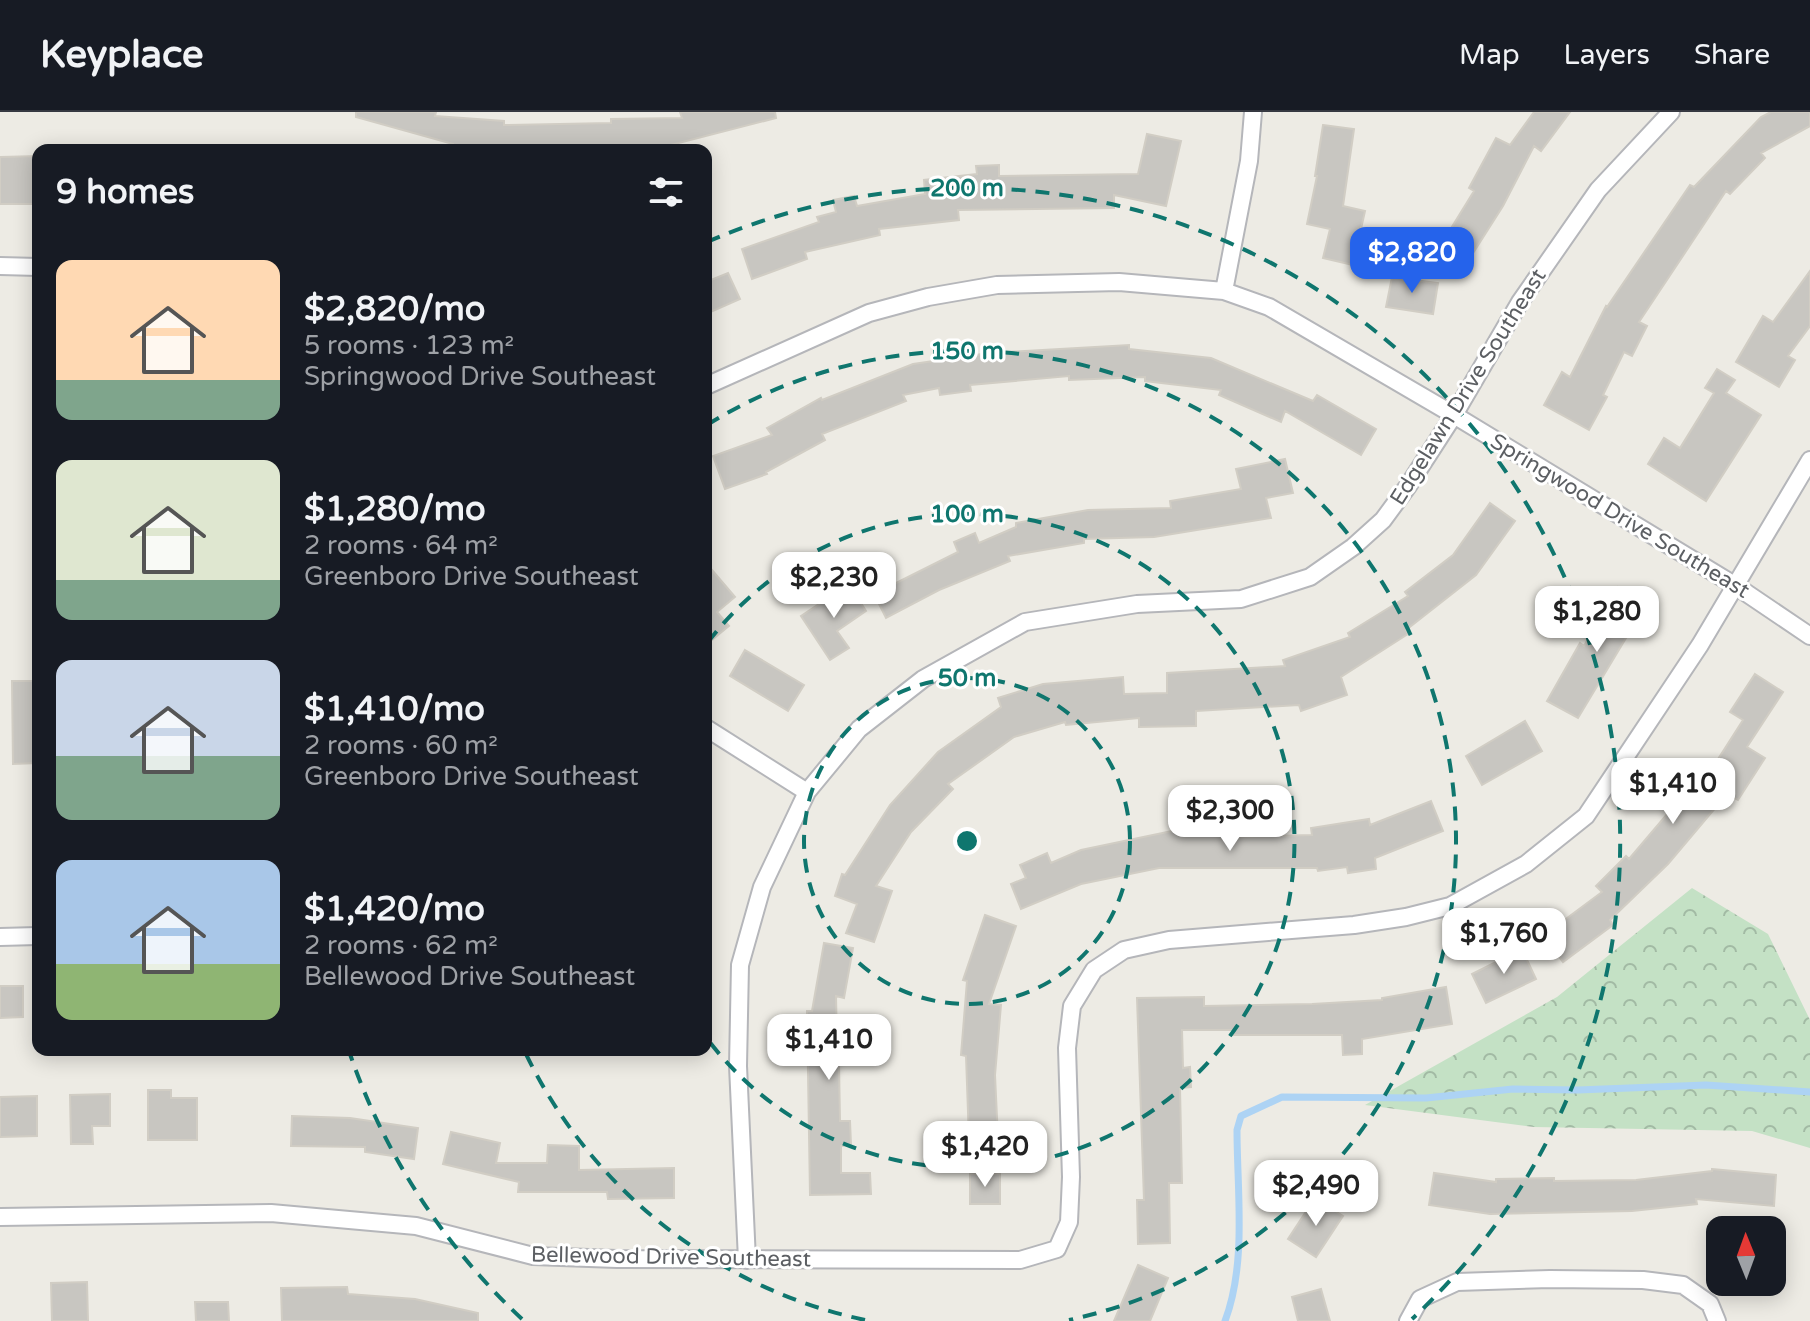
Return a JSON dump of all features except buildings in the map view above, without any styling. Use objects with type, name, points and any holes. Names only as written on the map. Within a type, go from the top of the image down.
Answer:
[{"type":"street","points":[[1224,291],[1249,161],[1253,112]]},
{"type":"street","name":"Edgelawn Drive Southeast","points":[[747,1260],[738,1066],[740,965],[762,887],[807,792],[859,729],[912,687],[1025,622],[1137,604],[1241,599],[1310,577],[1353,547],[1383,520],[1408,486],[1520,302],[1598,190],[1671,112]]},
{"type":"street","points":[[0,266],[32,267]]},
{"type":"street","name":"Springwood Drive Southeast","points":[[712,383],[869,313],[928,297],[997,285],[1119,282],[1224,291],[1269,307],[1454,415],[1736,586],[1810,636]]},
{"type":"street","points":[[1736,586],[1810,460]]},
{"type":"street","name":"Bellewood Drive Southeast","points":[[0,1217],[271,1213],[416,1226],[533,1256],[1020,1260],[1057,1249],[1069,1222],[1071,1177],[1067,1048],[1072,1006],[1094,970],[1124,950],[1169,940],[1354,925],[1406,917],[1450,906],[1526,864],[1586,816],[1736,586]]},
{"type":"street","points":[[712,732],[807,792]]},
{"type":"street","points":[[0,937],[32,936]]},
{"type":"street","points":[[1408,1321],[1420,1299],[1457,1282],[1550,1279],[1643,1280],[1683,1285],[1710,1304],[1717,1321]]},
{"type":"green space","points":[[1692,888],[1768,934],[1810,1020],[1810,1148],[1752,1131],[1534,1127],[1365,1105],[1557,997]]},
{"type":"waterway","points":[[1225,1321],[1232,1299],[1238,1251],[1237,1130],[1241,1116],[1282,1097],[1426,1098],[1513,1089],[1706,1085],[1810,1092]]}]
